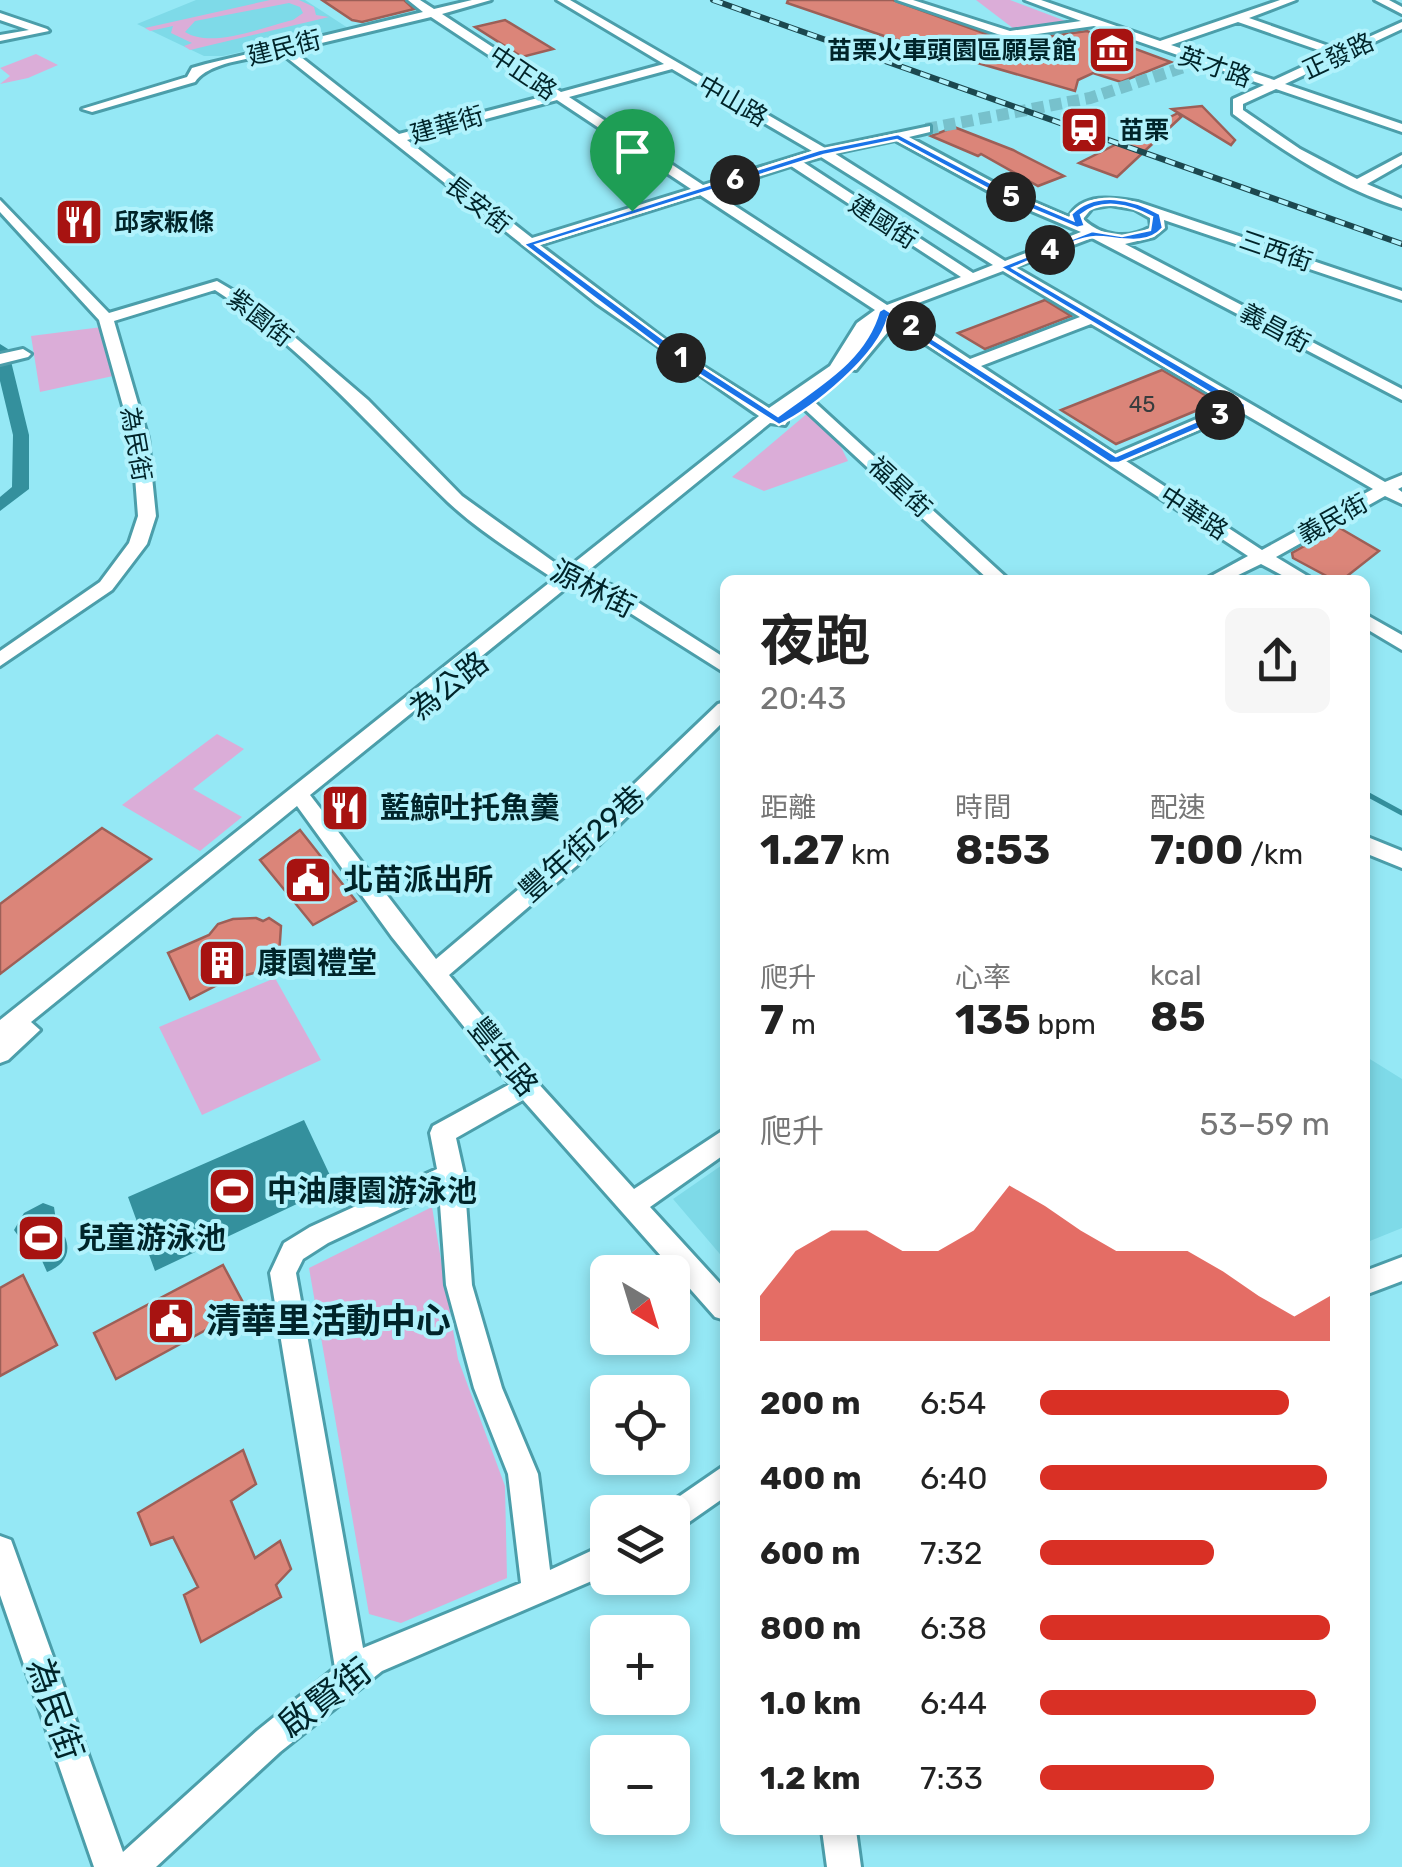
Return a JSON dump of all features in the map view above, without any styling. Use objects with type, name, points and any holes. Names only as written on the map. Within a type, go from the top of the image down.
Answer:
[{"type":"street","name":"中正路","points":[[413,0],[884,311]]},
{"type":"street","name":"建民街","points":[[88,109],[191,80],[196,71],[210,66],[486,0]]},
{"type":"street","name":"中山路","points":[[562,0],[822,152],[1005,267],[1240,406],[1397,489]]},
{"type":"street","points":[[902,0],[1009,35],[1094,23]]},
{"type":"street","name":"英才路","points":[[1030,0],[1198,61],[1402,128]]},
{"type":"street","points":[[1156,46],[1291,0]]},
{"type":"street","points":[[1380,0],[1402,10]]},
{"type":"street","points":[[0,38],[43,31],[1,9]]},
{"type":"street","points":[[1236,18],[1341,54]]},
{"type":"street","name":"正發路","points":[[1356,186],[1276,141],[1237,111],[1237,102],[1398,30]]},
{"type":"street","name":"長安街","points":[[282,48],[528,244],[773,419]]},
{"type":"street","points":[[1184,67],[1198,61]]},
{"type":"street","name":"建華街","points":[[397,139],[671,66]]},
{"type":"street","points":[[528,244],[822,152],[926,129]]},
{"type":"street","points":[[898,136],[1008,196],[1090,232]]},
{"type":"street","name":"建國街","points":[[795,163],[972,279]]},
{"type":"street","points":[[1356,186],[1399,164]]},
{"type":"street","points":[[1356,186],[1402,204]]},
{"type":"street","name":"為公路","points":[[1090,232],[1076,214],[1098,202],[1125,202],[1149,210]]},
{"type":"street","name":"為民街","points":[[0,204],[106,319],[140,438],[147,516],[138,544],[106,586],[0,660]]},
{"type":"street","points":[[1148,264],[1129,250],[1158,228],[1156,216],[1149,210]]},
{"type":"street","name":"三西街","points":[[1149,210],[1402,296]]},
{"type":"street","name":"為公路","points":[[0,1033],[803,399],[836,369],[862,326],[884,311],[1090,232],[1122,239],[1144,236]]},
{"type":"street","name":"義昌街","points":[[1090,232],[1402,395]]},
{"type":"street","name":"紫園街","points":[[106,319],[216,285],[251,307],[345,388]]},
{"type":"street","name":"中華路","points":[[884,311],[1296,575]]},
{"type":"street","points":[[970,365],[1092,318]]},
{"type":"street","points":[[0,359],[24,354]]},
{"type":"street","name":"源林街","points":[[345,388],[413,469],[500,535],[570,582],[606,589],[720,664]]},
{"type":"street","name":"福星街","points":[[803,399],[995,575]]},
{"type":"street","points":[[1115,460],[1240,406]]},
{"type":"street","name":"義民街","points":[[1224,575],[1397,489]]},
{"type":"street","points":[[1370,623],[1402,644]]},
{"type":"street","name":"豐年街29巷","points":[[434,974],[574,856],[720,714]]},
{"type":"street","name":"豐年路","points":[[300,798],[526,1087],[720,1302]]},
{"type":"street","points":[[1370,846],[1402,860]]},
{"type":"street","name":"為公路","points":[[0,1053],[208,872]]},
{"type":"street","points":[[526,1087],[442,1134],[451,1174],[460,1285],[488,1388],[522,1474],[537,1592]]},
{"type":"street","points":[[634,1204],[720,1144]]},
{"type":"street","points":[[352,1674],[283,1273],[294,1250],[451,1174]]},
{"type":"street","points":[[1370,1282],[1402,1269]]},
{"type":"street","points":[[690,1506],[720,1485]]},
{"type":"street","name":"為民街","points":[[0,1552],[110,1867]]},
{"type":"street","name":"啟賢街","points":[[131,1867],[269,1741],[371,1660],[590,1567]]},
{"type":"street","points":[[841,1835],[844,1867]]},
{"type":"shaded area","points":[[196,0],[305,0],[348,28],[223,56],[204,56],[137,24]]},
{"type":"shaded area","points":[[270,0],[299,0],[314,7],[316,15],[329,17],[190,50],[184,46],[192,43],[171,33],[173,26],[150,31],[145,28]],"holes":[[[289,3],[300,7],[303,13],[293,20],[238,35],[209,38],[185,32],[195,21]]]},
{"type":"shaded area","points":[[976,0],[1010,0],[1071,23],[1018,32]]},
{"type":"shaded area","points":[[36,54],[58,65],[28,78],[0,84],[10,76],[0,68]]},
{"type":"shaded area","points":[[102,327],[113,376],[40,392],[31,336]]},
{"type":"shaded area","points":[[809,412],[835,435],[848,461],[764,491],[732,477]]},
{"type":"shaded area","points":[[217,734],[244,749],[193,789],[242,817],[200,851],[122,805]]},
{"type":"shaded area","points":[[275,978],[321,1060],[202,1115],[159,1027]]},
{"type":"shaded area","points":[[1370,1059],[1402,1079],[1402,1228],[1370,1241]]},
{"type":"shaded area","name":"中油康園游泳池","points":[[304,1120],[335,1186],[155,1271],[128,1197]]},
{"type":"shaded area","points":[[720,1166],[720,1254],[673,1199]]},
{"type":"shaded area","name":"兒童游泳池","points":[[43,1203],[54,1207],[58,1234],[65,1237],[67,1249],[62,1263],[47,1272],[39,1254],[28,1259],[24,1256],[24,1244],[14,1230],[24,1213]]},
{"type":"shaded area","points":[[432,1207],[458,1359],[505,1486],[507,1578],[401,1623],[369,1614],[309,1268]]},
{"type":"building","points":[[322,0],[404,0],[414,9],[362,22],[352,20]]},
{"type":"building","points":[[893,0],[1008,42],[1087,31],[1171,62],[1121,82],[1093,73],[1078,80],[1075,91],[884,36],[787,3]]},
{"type":"building","points":[[505,20],[553,49],[522,57],[475,27]]},
{"type":"building","points":[[1202,106],[1235,140],[1231,145],[1172,109]]},
{"type":"building","points":[[1178,113],[1181,117],[1117,177],[1079,163]]},
{"type":"building","points":[[954,127],[1064,176],[1038,186],[981,154],[931,136]]},
{"type":"building","points":[[1045,300],[1071,316],[985,349],[958,333]]},
{"type":"building","points":[[1162,370],[1217,402],[1116,444],[1061,410]]},
{"type":"building","points":[[1338,527],[1379,551],[1348,575],[1325,575],[1293,558],[1292,553]]},
{"type":"building","points":[[102,828],[151,859],[0,974],[0,904]]},
{"type":"building","name":"北苗派出所","points":[[300,830],[356,901],[313,925],[260,860]]},
{"type":"building","name":"康園禮堂","points":[[269,918],[281,926],[279,956],[266,970],[227,980],[190,999],[168,953],[209,935],[218,924]]},
{"type":"building","name":"清華里活動中心","points":[[223,1265],[246,1308],[116,1379],[94,1333]]},
{"type":"building","points":[[23,1275],[57,1345],[0,1376],[0,1288]]},
{"type":"building","points":[[243,1450],[256,1484],[231,1501],[255,1558],[280,1541],[291,1569],[276,1585],[281,1597],[201,1642],[184,1595],[198,1587],[173,1537],[151,1545],[138,1513]]},
{"type":"waterway","points":[[0,349],[21,435],[20,489],[0,506]]},
{"type":"waterway","points":[[1370,796],[1402,813]]},
{"type":"tunnel","points":[[926,129],[1090,98],[1184,67]]},
{"type":"railway","points":[[713,0],[1402,244]]},
{"type":"place","name":"苗栗火車頭園區願景館","points":[[1112,50]]},
{"type":"place","name":"苗栗","points":[[1084,130]]},
{"type":"place","name":"邱家粄條","points":[[79,222]]},
{"type":"place","name":"藍鯨吐托魚羹","points":[[345,808]]},
{"type":"place","name":"北苗派出所","points":[[308,880]]},
{"type":"place","name":"康園禮堂","points":[[222,963]]},
{"type":"place","name":"中油康園游泳池","points":[[232,1191]]},
{"type":"place","name":"兒童游泳池","points":[[41,1238]]},
{"type":"place","name":"清華里活動中心","points":[[171,1321]]},
{"type":"route","points":[[898,136],[1008,196],[1080,226],[1076,214],[1088,205],[1125,202],[1138,206],[1156,216],[1158,228],[1153,233],[1134,239],[1092,234],[1005,267],[1240,406],[1115,460],[884,311],[878,333],[863,357],[779,422],[682,358],[528,244],[632,211],[822,152],[898,136]]}]
